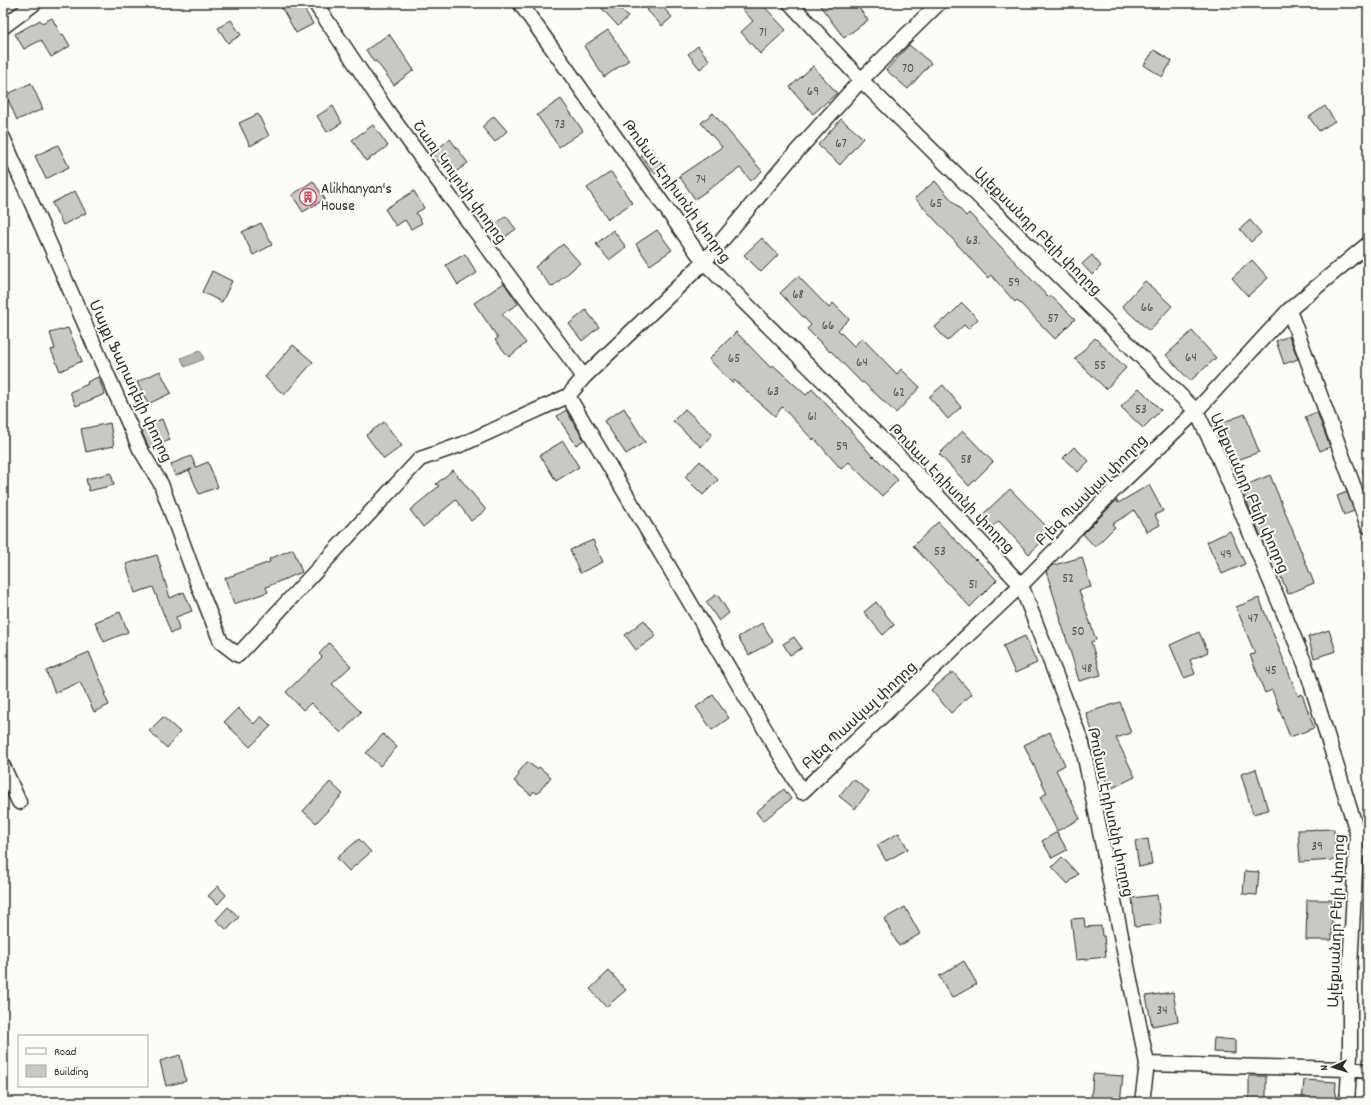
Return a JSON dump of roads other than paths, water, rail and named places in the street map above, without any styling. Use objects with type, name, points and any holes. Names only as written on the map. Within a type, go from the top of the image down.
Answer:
[{"type":"street","points":[[3,27],[35,3]]},
{"type":"street","name":"Շառլ Կուլոնի փողոց","points":[[315,3],[385,108],[584,377]]},
{"type":"street","name":"Թոմաս Էդիսոնի փողոց","points":[[520,3],[704,262],[921,478],[1021,585],[1082,744],[1146,1064],[1142,1102]]},
{"type":"street","name":"Ալեքսանդր Բելի փողոց","points":[[790,3],[861,80],[1196,411],[1221,463],[1305,664],[1357,832],[1350,969],[1349,1069],[1347,1102]]},
{"type":"street","points":[[568,396],[584,377],[704,262],[789,160],[861,80],[939,3]]},
{"type":"street","name":"Մայքլ Ֆարադեյի փողոց","points":[[3,138],[140,449],[161,484],[221,642],[238,655],[420,459],[463,444],[568,396]]},
{"type":"street","name":"Բլեզ Պասկալ փողոց","points":[[568,396],[802,792],[1021,585],[1117,487],[1196,411],[1289,310],[1368,244]]},
{"type":"street","points":[[1289,310],[1368,526]]},
{"type":"street","points":[[3,766],[19,802]]},
{"type":"street","points":[[1146,1064],[1349,1069],[1368,1072]]},
{"type":"place","name":"Alikhanyan's House","points":[[308,197]]}]
